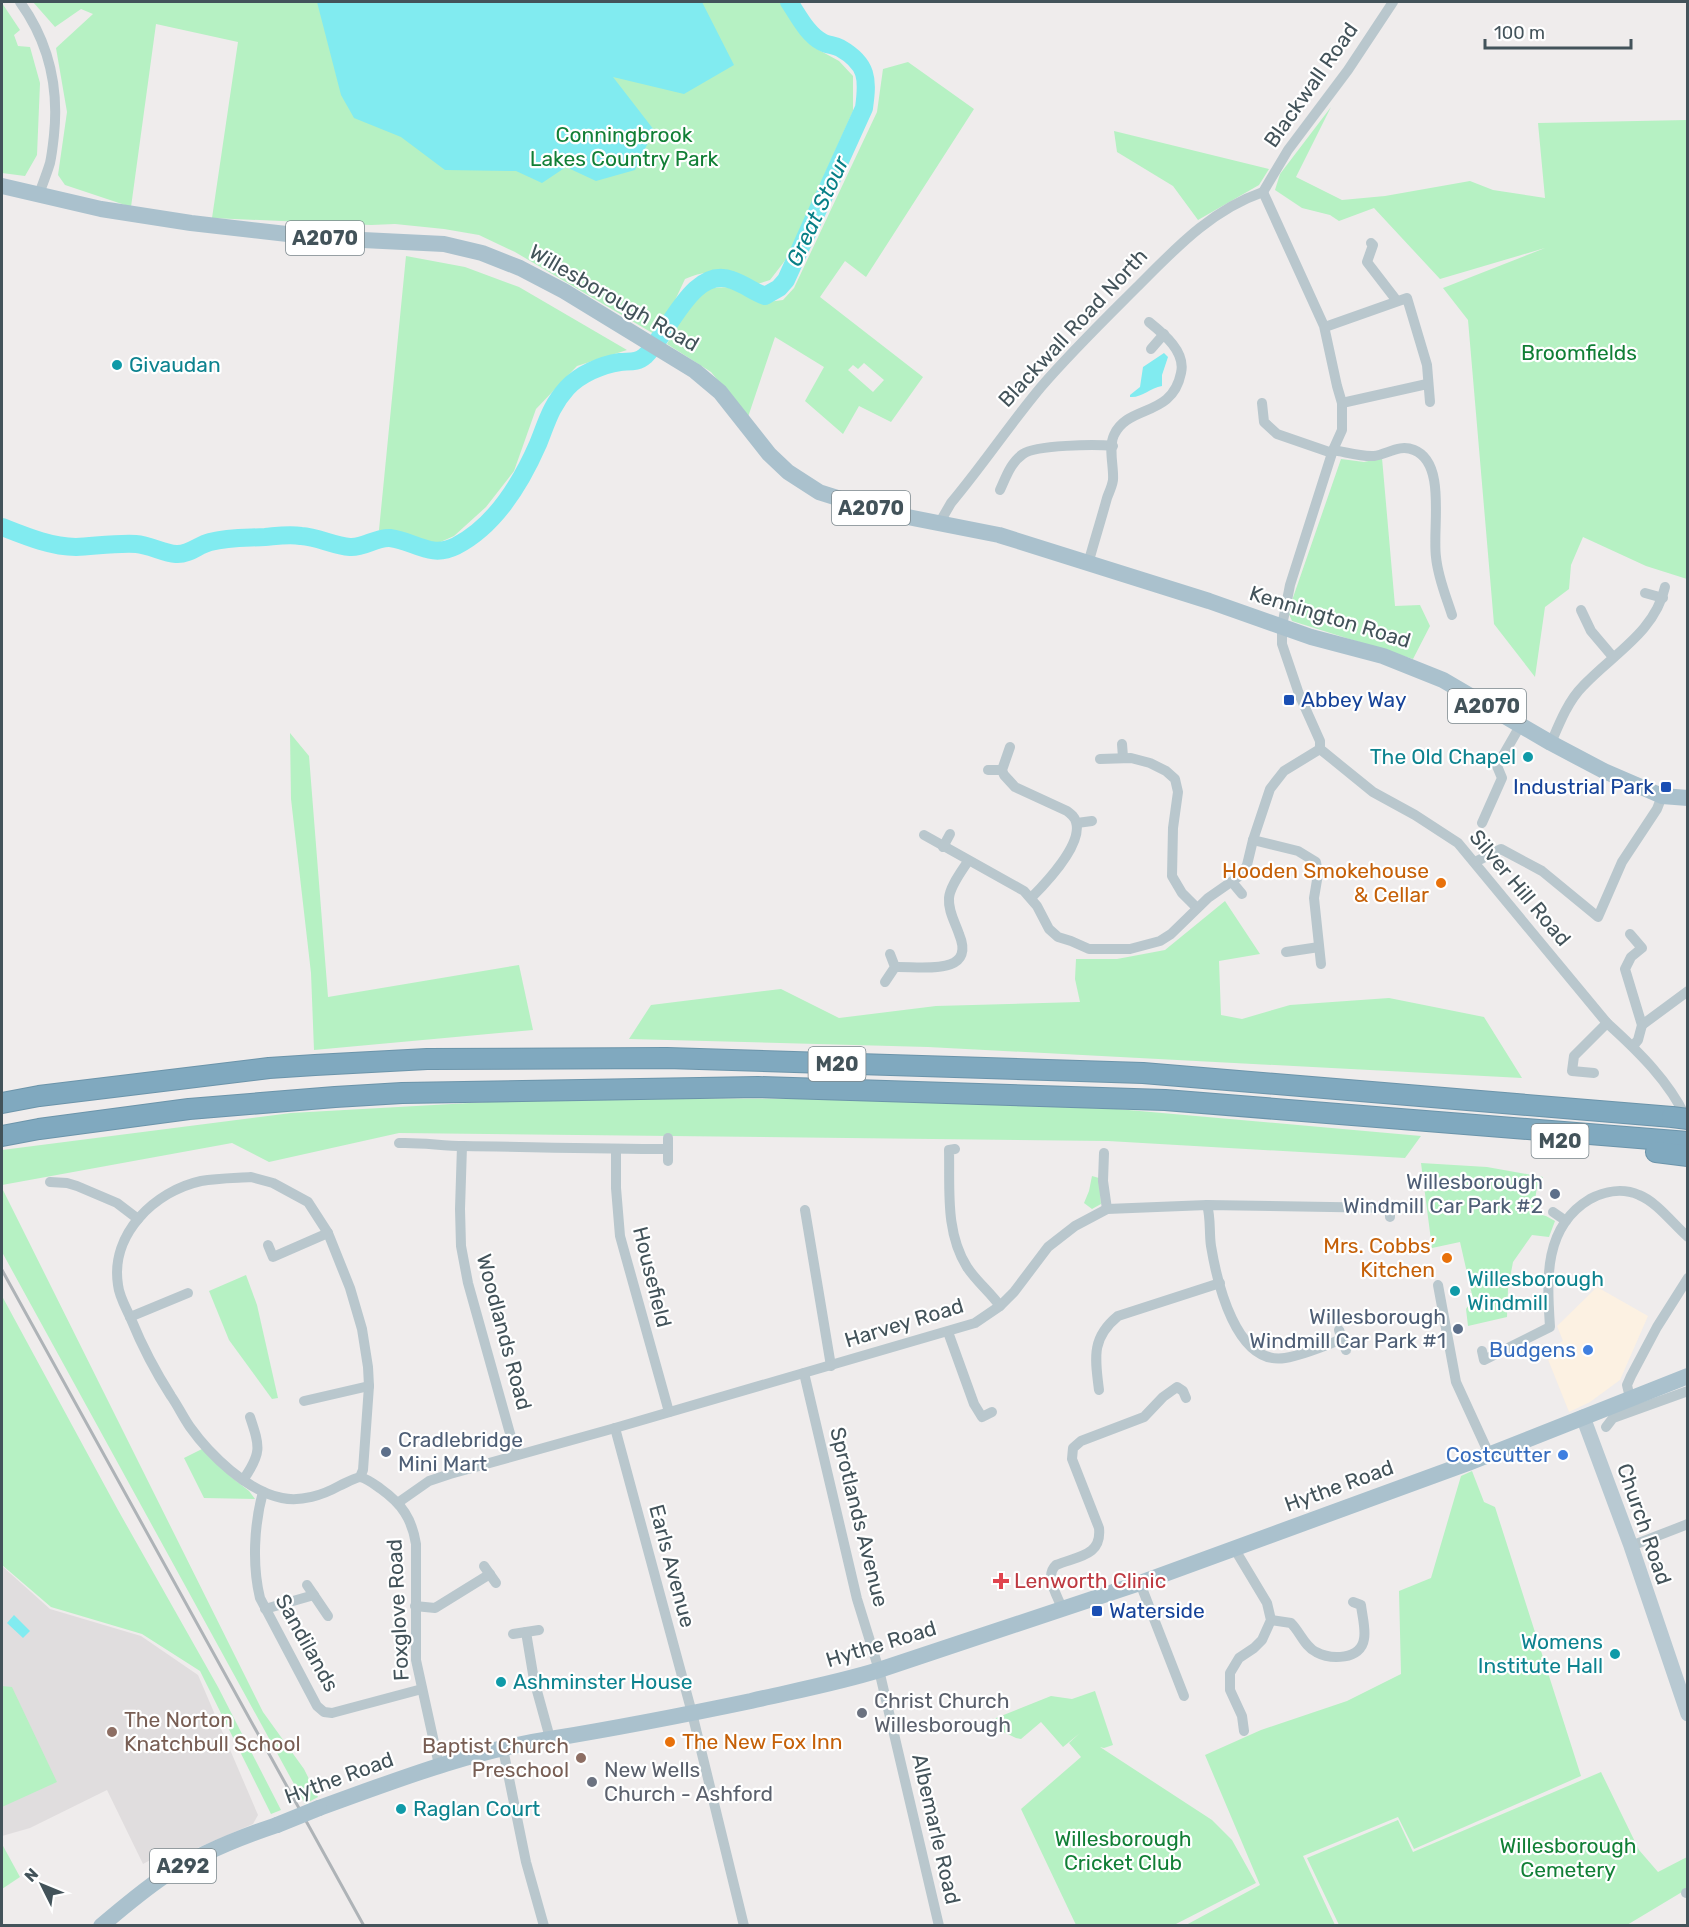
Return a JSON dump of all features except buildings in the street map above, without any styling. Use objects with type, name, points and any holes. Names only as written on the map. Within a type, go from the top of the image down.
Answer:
[{"type":"highway","name":"M20","points":[[2,1103],[39,1096],[269,1068],[427,1059],[667,1058],[1143,1073],[1681,1114]]},
{"type":"highway","name":"M20","points":[[2,1136],[189,1109],[346,1096],[758,1087],[1165,1100],[1439,1121],[1684,1148]]},
{"type":"main road","name":"Willesborough Road","points":[[2,186],[101,209],[191,224],[322,238],[444,244],[482,253],[520,268],[564,291],[695,370],[720,392],[769,454],[788,472],[819,492],[882,512],[940,522]]},
{"type":"main road","name":"Kennington Road","points":[[940,522],[999,535],[1311,637],[1353,647],[1408,665],[1443,680],[1520,726],[1604,771],[1662,796],[1688,798]]},
{"type":"main road","name":"Hythe Road","points":[[100,1926],[156,1882],[207,1853],[319,1808],[439,1765],[550,1738],[692,1713],[838,1682],[879,1670],[1140,1583],[1489,1454],[1630,1398],[1682,1386]]},
{"type":"street","points":[[20,2],[34,22],[44,44],[53,79],[56,116],[51,161],[39,194]]},
{"type":"street","name":"Blackwall Road","points":[[1263,192],[1288,150],[1348,70],[1393,2]]},
{"type":"street","points":[[924,835],[1014,885],[1031,898],[1049,929],[1058,937],[1089,949],[1130,949],[1160,941],[1171,934],[1197,908],[1241,875],[1247,865],[1265,799],[1272,786],[1284,771],[1322,752],[1320,741],[1299,694],[1282,644],[1282,626],[1290,585],[1332,451],[1342,430],[1342,403],[1324,327],[1263,192]]},
{"type":"street","name":"Blackwall Road North","points":[[940,522],[951,503],[1062,363],[1162,261],[1201,225],[1247,198],[1263,192]]},
{"type":"street","points":[[1371,243],[1373,245],[1367,262],[1397,301]]},
{"type":"street","points":[[1324,327],[1407,298],[1427,365],[1430,402]]},
{"type":"street","points":[[1088,564],[1113,480],[1113,436],[1123,423],[1163,403],[1173,395],[1179,384],[1182,369],[1177,349],[1149,322]]},
{"type":"street","points":[[1151,349],[1164,334]]},
{"type":"street","points":[[1342,403],[1427,384]]},
{"type":"street","points":[[1262,403],[1264,422],[1277,434],[1332,451],[1373,456],[1403,448],[1414,450],[1424,456],[1431,464],[1435,488],[1435,555],[1439,580],[1452,615]]},
{"type":"street","points":[[1000,490],[1011,467],[1021,455],[1030,450],[1079,444],[1113,446]]},
{"type":"street","points":[[1551,743],[1581,687],[1642,632],[1653,618],[1664,592],[1645,593]]},
{"type":"street","points":[[1581,610],[1593,622],[1598,640],[1613,657]]},
{"type":"street","points":[[1482,823],[1502,778],[1497,766],[1520,726]]},
{"type":"street","points":[[1122,744],[1123,758]]},
{"type":"street","points":[[1010,747],[1002,770],[1004,775],[1015,787],[1067,811],[1074,816],[1077,823],[1075,840],[1057,870],[1031,898]]},
{"type":"street","name":"Silver Hill Road","points":[[1322,752],[1336,760],[1373,792],[1456,841],[1607,1023],[1633,1046],[1681,1114]]},
{"type":"street","points":[[1100,759],[1131,758],[1155,765],[1171,774],[1177,784],[1172,876],[1182,893],[1197,908]]},
{"type":"street","points":[[988,770],[1002,770]]},
{"type":"street","points":[[1475,862],[1501,849],[1542,871],[1598,917],[1622,862],[1657,809],[1662,796]]},
{"type":"street","points":[[1077,823],[1092,821]]},
{"type":"street","points":[[943,847],[950,834]]},
{"type":"street","points":[[1253,840],[1298,851],[1316,862],[1318,874],[1314,898],[1321,964]]},
{"type":"street","points":[[895,967],[941,968],[957,961],[962,952],[963,942],[952,916],[949,898],[968,861]]},
{"type":"street","points":[[1232,882],[1242,894]]},
{"type":"street","points":[[1630,934],[1642,948],[1630,957],[1625,969],[1642,1025],[1638,1040],[1633,1046]]},
{"type":"street","points":[[1286,952],[1319,947]]},
{"type":"street","points":[[890,954],[895,967]]},
{"type":"street","points":[[885,982],[895,967]]},
{"type":"street","points":[[1642,1025],[1688,991]]},
{"type":"street","points":[[1594,1073],[1572,1071],[1574,1056],[1607,1023]]},
{"type":"street","points":[[399,1143],[616,1149],[668,1143],[668,1161]]},
{"type":"street","name":"Woodlands Road","points":[[462,1146],[461,1246],[468,1283],[516,1455]]},
{"type":"street","name":"Housefield","points":[[616,1149],[620,1236],[669,1412]]},
{"type":"street","points":[[955,1149],[948,1150],[951,1227],[967,1266],[1000,1306]]},
{"type":"street","points":[[1104,1153],[1103,1181],[1107,1209]]},
{"type":"street","points":[[251,1177],[273,1183],[308,1202],[328,1233],[357,1308],[366,1348],[369,1386],[363,1470],[360,1477],[312,1496],[289,1499],[263,1492],[228,1468],[190,1427],[159,1378],[130,1317],[118,1285],[118,1268],[123,1241],[138,1220],[158,1201],[188,1185],[216,1179],[251,1177]]},
{"type":"street","points":[[56,1186],[77,1186],[117,1203],[138,1220]]},
{"type":"street","points":[[1482,1351],[1484,1360],[1550,1327],[1549,1264],[1554,1242],[1566,1221],[1576,1210],[1600,1194],[1613,1191],[1639,1195],[1651,1202],[1688,1237]]},
{"type":"street","points":[[1207,1205],[1211,1247],[1220,1283],[1236,1330],[1244,1341],[1262,1355],[1285,1359],[1342,1340]]},
{"type":"street","name":"Harvey Road","points":[[399,1502],[429,1481],[975,1323],[1000,1306],[1014,1292],[1047,1247],[1075,1226],[1107,1209],[1207,1205],[1390,1208],[1390,1217]]},
{"type":"street","points":[[805,1210],[831,1366]]},
{"type":"street","points":[[1553,1212],[1566,1221]]},
{"type":"street","points":[[268,1245],[273,1257],[328,1233]]},
{"type":"street","points":[[1630,1398],[1627,1385],[1631,1376],[1657,1327],[1687,1280]]},
{"type":"street","points":[[1099,1390],[1096,1348],[1107,1325],[1118,1316],[1220,1283]]},
{"type":"street","points":[[1438,1285],[1456,1382],[1489,1454]]},
{"type":"street","points":[[130,1317],[188,1293]]},
{"type":"street","points":[[948,1332],[974,1404],[982,1417],[992,1412]]},
{"type":"street","name":"Sprotlands Avenue","points":[[804,1373],[857,1599],[879,1670]]},
{"type":"street","points":[[304,1401],[322,1391],[369,1386]]},
{"type":"street","name":"Hythe Road","points":[[1606,1427],[1612,1418],[1682,1386]]},
{"type":"street","points":[[1062,1608],[1050,1576],[1051,1569],[1094,1550],[1100,1540],[1099,1528],[1072,1459],[1073,1448],[1081,1441],[1144,1417],[1163,1396],[1177,1387],[1183,1391],[1186,1398]]},
{"type":"street","points":[[243,1480],[259,1452],[260,1429],[250,1417]]},
{"type":"street","name":"Church Road","points":[[1583,1417],[1631,1546],[1688,1714]]},
{"type":"street","name":"Earls Avenue","points":[[615,1428],[692,1713],[744,1926]]},
{"type":"street","name":"Foxglove Road","points":[[360,1477],[371,1481],[399,1502],[414,1528],[416,1660],[439,1765]]},
{"type":"street","name":"Sandilands","points":[[263,1492],[255,1545],[257,1586],[265,1609],[317,1706],[324,1712],[332,1713],[422,1689]]},
{"type":"street","points":[[1631,1546],[1688,1524]]},
{"type":"street","points":[[1234,1548],[1262,1594],[1271,1620],[1262,1640],[1239,1658],[1230,1673],[1230,1690],[1242,1716],[1244,1731]]},
{"type":"street","points":[[415,1605],[435,1608],[490,1574]]},
{"type":"street","points":[[1140,1583],[1184,1696]]},
{"type":"street","points":[[307,1585],[328,1616]]},
{"type":"street","points":[[265,1609],[314,1594]]},
{"type":"street","points":[[1271,1620],[1291,1623],[1315,1652],[1337,1657],[1350,1656],[1356,1653],[1365,1638],[1361,1602]]},
{"type":"street","points":[[513,1634],[539,1630]]},
{"type":"street","points":[[526,1632],[534,1680],[550,1738]]},
{"type":"street","name":"Albemarle Road","points":[[879,1670],[939,1926]]},
{"type":"street","points":[[502,1749],[526,1862],[544,1926]]},
{"type":"shaded area","points":[[1597,1287],[1648,1316],[1620,1380],[1590,1402],[1569,1412],[1545,1352],[1563,1341],[1557,1326]]},
{"type":"shaded area","name":"The Norton Knatchbull School","points":[[2,1566],[50,1609],[141,1636],[198,1675],[258,1815],[253,1824],[158,1865],[154,1858],[143,1864],[107,1790],[30,1828],[2,1836]]},
{"type":"green space","name":"Conningbrook Lakes Country Park","points":[[33,2],[782,2],[817,49],[839,61],[853,76],[853,111],[787,258],[770,280],[754,285],[727,274],[713,272],[685,279],[670,311],[654,334],[515,252],[479,235],[395,224],[212,218],[238,42],[156,24],[131,207],[65,185],[58,175],[67,112],[56,48],[93,14],[81,9],[55,27]]},
{"type":"green space","points":[[2,3],[20,30],[14,35],[18,46],[30,47],[40,83],[37,155],[25,176],[2,173]]},
{"type":"green space","points":[[908,62],[974,109],[866,277],[845,261],[820,297],[923,377],[891,422],[859,406],[843,434],[805,401],[824,367],[775,337],[748,417],[711,372],[667,344],[688,306],[707,288],[731,287],[761,303],[783,300],[794,288],[877,112],[883,69]],"holes":[[[864,363],[884,380],[873,392],[848,370],[853,365],[858,369]]]},
{"type":"green space","name":"Broomfields","points":[[1331,107],[1296,177],[1342,200],[1385,196],[1470,181],[1493,190],[1545,198],[1538,123],[1687,120],[1687,579],[1646,566],[1583,537],[1571,565],[1569,589],[1545,607],[1535,677],[1494,624],[1468,320],[1443,288],[1545,248],[1440,279],[1374,208],[1339,221],[1330,215],[1302,208],[1275,190],[1280,174]]},
{"type":"green space","points":[[1114,131],[1269,169],[1259,185],[1198,220],[1173,186],[1117,152]]},
{"type":"green space","points":[[406,256],[465,267],[519,287],[627,350],[577,366],[536,409],[514,471],[486,507],[454,536],[436,544],[379,530]]},
{"type":"green space","points":[[1382,458],[1395,606],[1420,605],[1430,626],[1413,659],[1292,621],[1288,612],[1341,459],[1364,462]]},
{"type":"green space","points":[[290,733],[309,756],[328,997],[519,965],[533,1030],[314,1050],[311,973],[291,799]]},
{"type":"green space","points":[[1225,901],[1260,954],[1219,961],[1221,1015],[1242,1019],[1290,1005],[1389,998],[1484,1017],[1522,1078],[928,1047],[629,1039],[651,1005],[781,989],[839,1018],[936,1006],[1080,1002],[1075,979],[1076,959],[1117,959],[1165,950]]},
{"type":"green space","points":[[560,1098],[847,1099],[1117,1109],[1421,1136],[1405,1158],[1108,1141],[399,1133],[269,1162],[232,1143],[2,1185],[2,1150],[291,1113]]},
{"type":"green space","points":[[1421,1163],[1487,1167],[1543,1177],[1537,1187],[1533,1213],[1555,1221],[1549,1237],[1532,1235],[1513,1262],[1508,1289],[1507,1317],[1468,1326],[1466,1309],[1473,1299],[1460,1242],[1432,1248]]},
{"type":"green space","points":[[1092,1176],[1099,1178],[1101,1204],[1092,1209],[1084,1203]]},
{"type":"green space","points":[[2,1188],[263,1712],[304,1769],[318,1797],[305,1804],[2,1252]]},
{"type":"green space","points":[[246,1275],[257,1305],[278,1398],[272,1399],[229,1340],[209,1291]]},
{"type":"green space","points":[[2,1296],[118,1510],[218,1687],[281,1810],[271,1814],[200,1671],[142,1634],[51,1607],[2,1565]]},
{"type":"green space","points":[[202,1449],[255,1499],[204,1498],[184,1458]]},
{"type":"green space","points":[[1472,1471],[1484,1502],[1495,1507],[1581,1776],[1414,1849],[1398,1817],[1303,1856],[1335,1925],[1186,1925],[1260,1885],[1205,1755],[1261,1730],[1347,1701],[1401,1674],[1399,1591],[1431,1578],[1461,1476]]},
{"type":"green space","points":[[2,1686],[12,1687],[57,1782],[2,1807]]},
{"type":"green space","name":"Willesborough Cricket Club","points":[[1095,1691],[1113,1745],[1100,1747],[1212,1820],[1232,1840],[1256,1883],[1174,1925],[1076,1925],[1021,1809],[1081,1757],[1069,1743],[1080,1733],[1063,1747],[1041,1722],[1021,1739],[991,1726],[996,1718],[1051,1696],[1072,1699]]},
{"type":"green space","name":"Willesborough Cemetery","points":[[1601,1772],[1639,1850],[1658,1872],[1687,1857],[1687,1889],[1627,1925],[1339,1925],[1307,1858],[1398,1820],[1413,1852]]},
{"type":"green space","points":[[2,1844],[20,1877],[2,1889]]},
{"type":"water","points":[[317,2],[702,2],[734,65],[684,94],[613,77],[654,130],[635,170],[596,181],[566,167],[542,183],[516,171],[445,170],[401,137],[354,118],[341,95]]},
{"type":"water","points":[[1164,353],[1168,357],[1162,375],[1162,386],[1130,397],[1140,387],[1143,367]]},
{"type":"water","points":[[14,1615],[30,1631],[23,1638],[7,1623]]},
{"type":"waterway","name":"Great Stour","points":[[2,527],[57,545],[76,547],[136,544],[176,554],[185,553],[206,543],[231,538],[292,535],[350,547],[390,538],[438,551],[447,550],[470,537],[495,515],[515,488],[524,474],[553,408],[572,383],[584,374],[606,365],[636,361],[645,356],[682,304],[705,282],[718,278],[732,280],[765,296],[779,288],[786,280],[864,108],[866,89],[864,73],[856,60],[840,48],[817,39],[803,24],[789,2]]},
{"type":"railway","points":[[2,1270],[364,1926]]},
{"type":"place","name":"Givaudan","points":[[117,365]]},
{"type":"place","name":"Abbey Way","points":[[1289,700]]},
{"type":"place","name":"The Old Chapel","points":[[1528,757]]},
{"type":"place","name":"Industrial Park","points":[[1666,787]]},
{"type":"place","name":"Hooden Smokehouse & Cellar","points":[[1441,883]]},
{"type":"place","name":"Willesborough Windmill Car Park #2","points":[[1555,1194]]},
{"type":"place","name":"Mrs. Cobbs’ Kitchen","points":[[1447,1258]]},
{"type":"place","name":"Willesborough Windmill","points":[[1455,1291]]},
{"type":"place","name":"Willesborough Windmill Car Park #1","points":[[1458,1329]]},
{"type":"place","name":"Budgens","points":[[1588,1350]]},
{"type":"place","name":"Cradlebridge Mini Mart","points":[[386,1452]]},
{"type":"place","name":"Costcutter","points":[[1563,1455]]},
{"type":"place","name":"Lenworth Clinic","points":[[1001,1581]]},
{"type":"place","name":"Waterside","points":[[1097,1611]]},
{"type":"place","name":"Womens Institute Hall","points":[[1615,1654]]},
{"type":"place","name":"Ashminster House","points":[[501,1682]]},
{"type":"place","name":"Christ Church Willesborough","points":[[862,1713]]},
{"type":"place","name":"The Norton Knatchbull School","points":[[112,1732]]},
{"type":"place","name":"The New Fox Inn","points":[[670,1742]]},
{"type":"place","name":"Baptist Church Preschool","points":[[581,1758]]},
{"type":"place","name":"New Wells Church - Ashford","points":[[592,1782]]},
{"type":"place","name":"Raglan Court","points":[[401,1809]]}]
